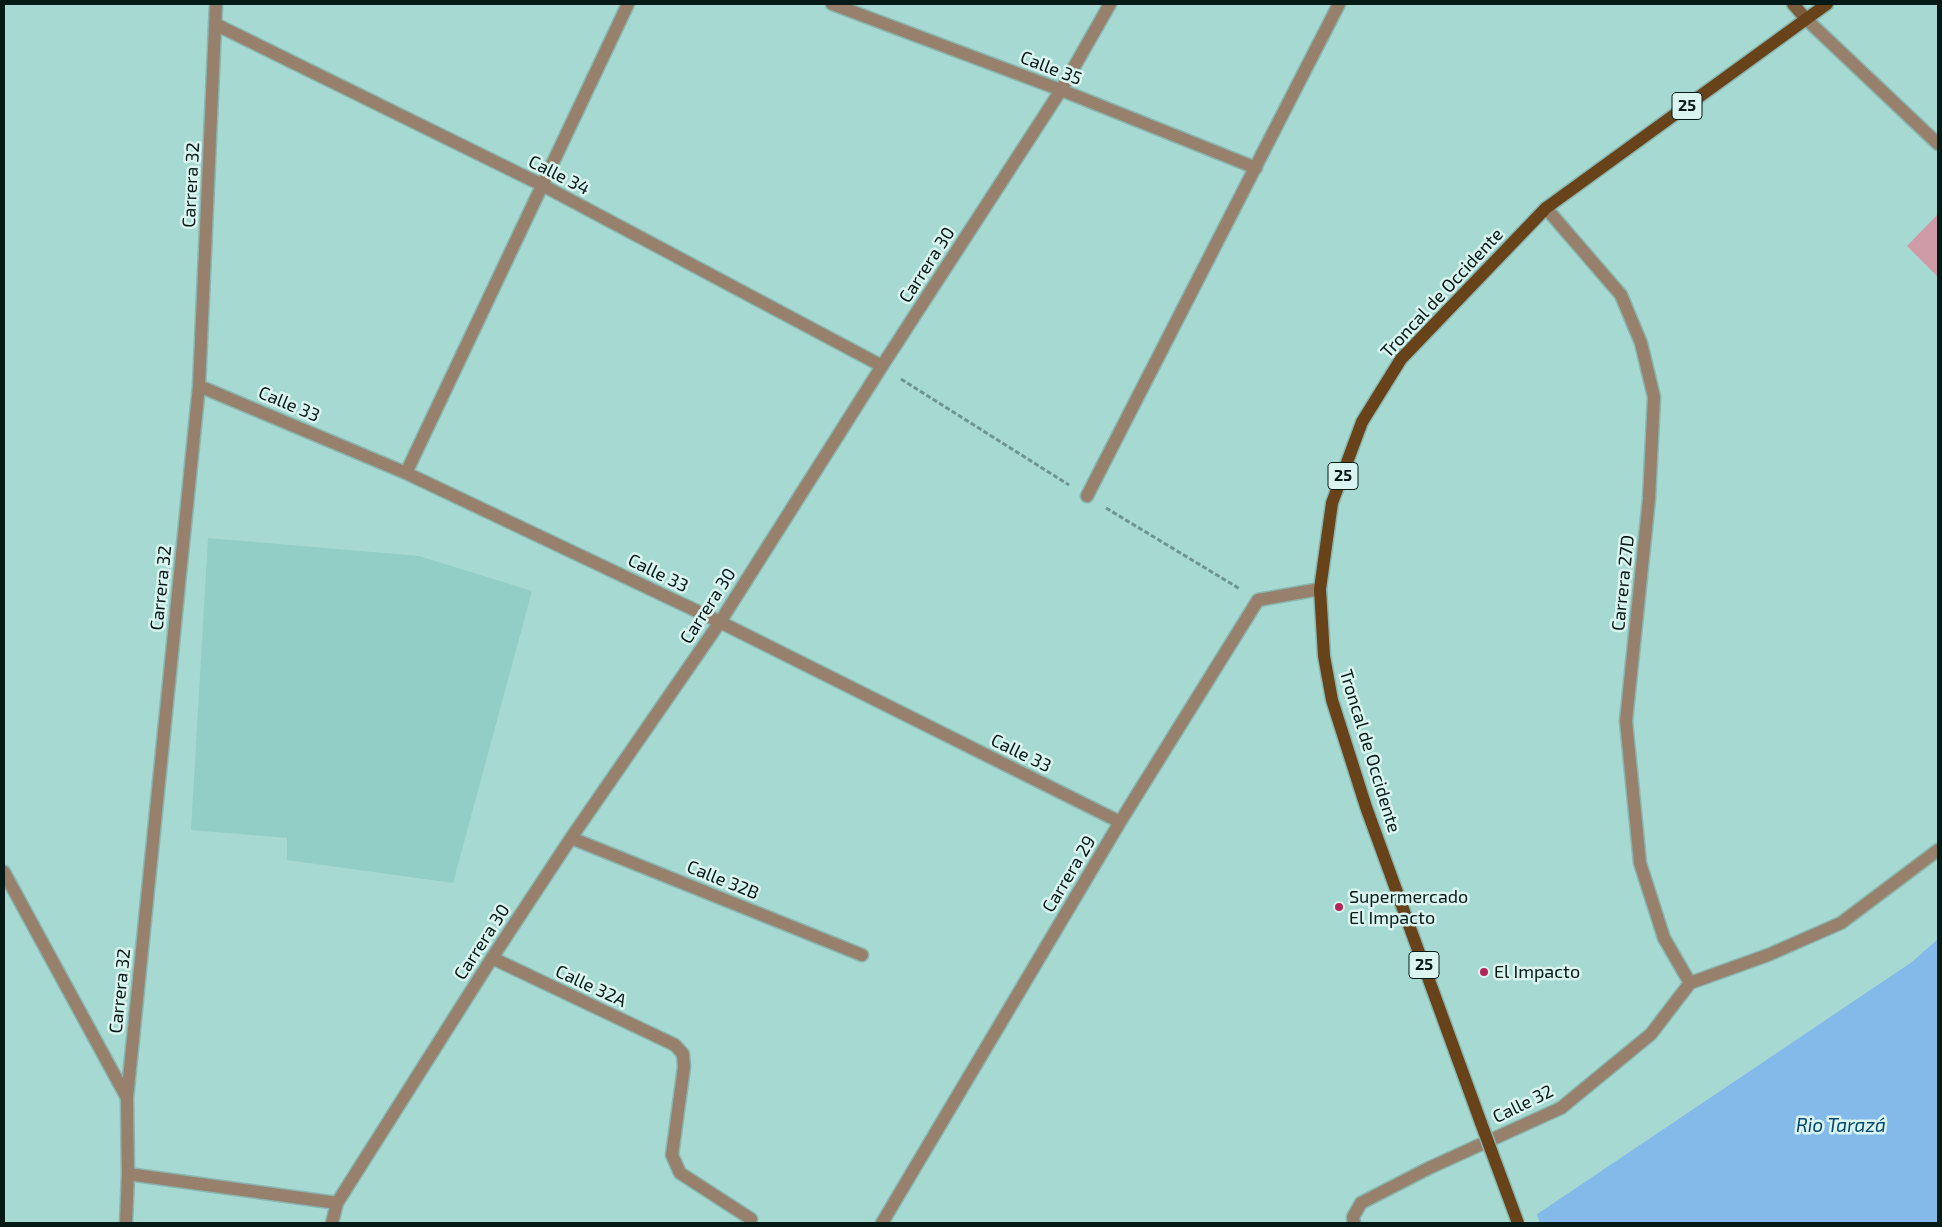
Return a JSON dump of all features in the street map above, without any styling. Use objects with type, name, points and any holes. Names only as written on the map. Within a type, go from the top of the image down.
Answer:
[{"type":"main road","name":"Troncal de Occidente","points":[[1518,1223],[1366,807],[1332,700],[1324,656],[1320,589],[1332,503],[1362,422],[1401,360],[1546,208],[1827,4]]},
{"type":"street","name":"Carrera 32","points":[[126,1223],[128,1174],[127,1098],[199,386],[216,4]]},
{"type":"street","points":[[406,472],[628,4]]},
{"type":"street","name":"Calle 35","points":[[832,4],[1061,90],[1256,168]]},
{"type":"street","name":"Carrera 30","points":[[332,1223],[337,1203],[492,958],[571,838],[720,622],[882,366],[1061,90],[1110,4]]},
{"type":"street","points":[[1087,496],[1339,4]]},
{"type":"street","points":[[1793,4],[1806,19],[1938,144]]},
{"type":"street","name":"Calle 34","points":[[216,24],[542,185],[882,366]]},
{"type":"street","name":"Carrera 27D","points":[[1546,208],[1621,295],[1641,343],[1654,397],[1649,499],[1626,721],[1640,864],[1664,938],[1690,983]]},
{"type":"street","name":"Calle 33","points":[[199,386],[406,472],[720,622],[1120,822]]},
{"type":"street","name":"Carrera 29","points":[[882,1223],[1120,822],[1258,600],[1320,589]]},
{"type":"street","name":"Calle 32B","points":[[571,838],[862,955]]},
{"type":"street","points":[[1690,983],[1768,955],[1842,923],[1938,850]]},
{"type":"street","points":[[4,872],[127,1098]]},
{"type":"street","name":"Calle 32A","points":[[492,958],[675,1045],[683,1054],[684,1067],[672,1155],[680,1173],[751,1219]]},
{"type":"street","name":"Calle 32","points":[[1354,1223],[1353,1217],[1361,1202],[1429,1168],[1561,1108],[1651,1034],[1690,983]]},
{"type":"street","points":[[128,1174],[337,1203]]},
{"type":"shaded area","points":[[1938,214],[1938,277],[1907,246]]},
{"type":"shaded area","points":[[208,538],[419,556],[532,591],[453,883],[287,860],[287,838],[191,830]]},
{"type":"water","name":"Rio Tarazá","points":[[1938,939],[1938,1223],[1524,1223],[1912,962]]},
{"type":"pier","points":[[1536,1212],[1540,1223],[1522,1223],[1522,1221]]},
{"type":"place","name":"Supermercado El Impacto","points":[[1339,907]]},
{"type":"place","name":"El Impacto","points":[[1484,972]]}]
